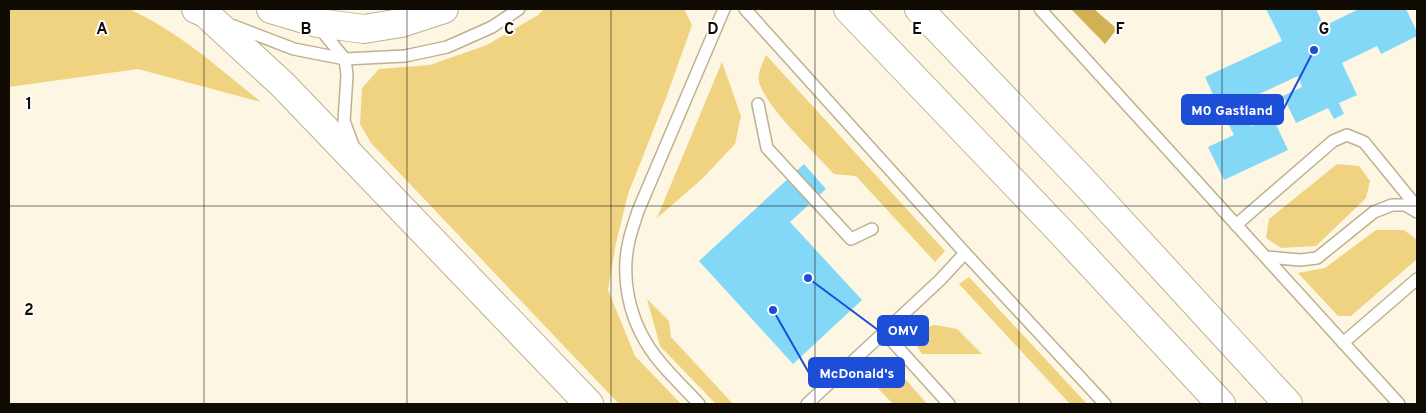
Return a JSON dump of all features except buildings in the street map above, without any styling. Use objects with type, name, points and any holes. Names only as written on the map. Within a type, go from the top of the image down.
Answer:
[{"type":"highway","points":[[271,9],[318,23],[364,28],[401,23],[444,9]]},
{"type":"highway","points":[[848,9],[1064,235],[1220,404]]},
{"type":"highway","points":[[918,9],[1086,184],[1288,404]]},
{"type":"highway","points":[[200,11],[283,86],[589,404]]},
{"type":"lane","points":[[200,11],[246,32],[294,49],[345,59],[405,56],[447,46],[492,27],[519,9]]},
{"type":"lane","points":[[699,404],[647,344],[638,326],[628,300],[626,274],[628,242],[638,211],[724,9]]},
{"type":"lane","points":[[746,9],[1105,404]]},
{"type":"lane","points":[[1040,9],[1399,404]]},
{"type":"lane","points":[[318,23],[345,59],[347,75],[344,121],[360,164]]},
{"type":"lane","points":[[758,104],[767,148],[851,239],[872,229]]},
{"type":"lane","points":[[1236,225],[1333,141],[1347,135],[1364,142],[1417,208]]},
{"type":"lane","points":[[1266,257],[1300,260],[1317,258],[1374,212],[1392,204],[1405,205],[1417,212]]},
{"type":"lane","points":[[807,404],[940,280],[965,252]]},
{"type":"lane","points":[[1343,343],[1417,279]]},
{"type":"lane","points":[[883,332],[950,404]]},
{"type":"shaded area","points":[[9,9],[129,9],[165,28],[181,39],[261,102],[138,69],[9,87]]},
{"type":"shaded area","points":[[544,9],[684,9],[692,25],[666,98],[628,194],[616,243],[608,290],[635,356],[681,404],[619,404],[371,143],[360,124],[362,88],[379,69],[430,65],[487,45],[538,15]]},
{"type":"shaded area","points":[[1071,9],[1094,9],[1117,29],[1105,44]]},
{"type":"shaded area","points":[[766,55],[945,251],[935,262],[856,176],[834,174],[773,107],[759,81],[760,70]]},
{"type":"shaded area","points":[[722,62],[741,116],[735,144],[702,179],[657,218]]},
{"type":"shaded area","points":[[1337,164],[1359,166],[1370,181],[1366,198],[1316,246],[1281,248],[1266,238],[1269,219]]},
{"type":"shaded area","points":[[1376,230],[1404,230],[1417,240],[1417,259],[1351,316],[1338,316],[1298,273],[1325,268]]},
{"type":"shaded area","points":[[969,277],[1087,404],[1070,404],[959,284]]},
{"type":"shaded area","points":[[647,299],[669,321],[671,337],[733,404],[716,404],[660,346]]},
{"type":"shaded area","points":[[935,325],[957,329],[982,354],[922,354],[914,342],[918,329]]},
{"type":"shaded area","points":[[870,362],[884,363],[907,381],[927,404],[893,404],[874,384]]},
{"type":"place","name":"M0 Gastland","points":[[1314,50]]},
{"type":"place","name":"OMV","points":[[808,278]]},
{"type":"place","name":"McDonald's","points":[[773,310]]}]
